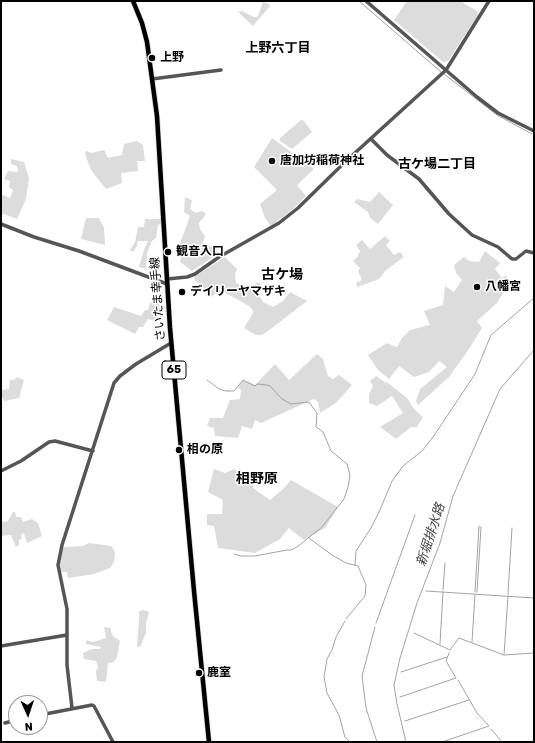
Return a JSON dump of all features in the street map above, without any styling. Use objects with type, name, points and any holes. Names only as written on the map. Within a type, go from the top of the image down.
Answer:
[{"type":"main road","name":"さいたま幸手線","points":[[133,1],[146,38],[158,122],[171,343],[209,742]]},
{"type":"street","points":[[366,1],[477,97],[498,113],[534,131]]},
{"type":"street","points":[[1,224],[34,237],[78,250],[167,282],[195,274],[219,257],[280,223],[298,208],[345,162],[446,70],[489,1]]},
{"type":"street","points":[[152,79],[221,70]]},
{"type":"street","points":[[371,139],[387,155],[419,179],[449,214],[472,235],[498,247],[512,259],[516,259],[526,251],[534,253]]},
{"type":"street","points":[[72,708],[67,665],[67,609],[58,561],[62,545],[113,387],[117,379],[136,364],[171,343]]},
{"type":"street","points":[[1,471],[21,461],[49,442],[55,441],[93,451]]},
{"type":"street","points":[[1,646],[67,635]]},
{"type":"street","points":[[48,713],[91,705],[94,706],[113,742]]},
{"type":"street","points":[[4,723],[8,722]]},
{"type":"shaded area","points":[[407,1],[460,1],[477,11],[478,15],[448,61],[443,62],[394,20]]},
{"type":"shaded area","points":[[263,2],[269,4],[270,6],[253,26],[238,12],[242,11],[257,17]]},
{"type":"shaded area","points":[[301,120],[303,120],[312,132],[292,149],[280,141],[280,138]]},
{"type":"shaded area","points":[[272,138],[314,169],[297,185],[306,196],[293,209],[271,226],[265,218],[260,204],[277,190],[254,167]]},
{"type":"shaded area","points":[[137,141],[143,145],[145,161],[137,161],[138,171],[121,173],[122,183],[106,189],[91,170],[85,154],[86,151],[92,153],[104,150],[108,158],[122,155],[124,144]]},
{"type":"shaded area","points":[[11,159],[24,162],[29,178],[26,199],[17,219],[1,213],[1,196],[3,195],[10,198],[13,190],[9,187],[10,181],[4,179],[8,171],[18,172],[17,166],[11,164]]},
{"type":"shaded area","points":[[379,192],[393,205],[378,224],[370,218],[368,212],[354,202],[357,199],[370,202]]},
{"type":"shaded area","points":[[185,197],[192,200],[190,209],[196,213],[202,211],[206,214],[199,223],[200,229],[205,236],[203,242],[207,247],[211,246],[219,253],[192,271],[180,262],[182,251],[178,249],[190,216],[184,212]]},
{"type":"shaded area","points":[[86,218],[99,218],[104,228],[105,245],[81,239]]},
{"type":"shaded area","points":[[145,219],[161,219],[156,238],[152,241],[147,253],[146,269],[139,267],[148,241],[138,241],[133,252],[130,250],[135,242],[138,227],[144,227]]},
{"type":"shaded area","points":[[385,236],[390,241],[386,245],[394,255],[400,252],[404,257],[386,270],[379,279],[357,287],[356,283],[362,280],[358,271],[360,268],[353,261],[358,256],[360,251],[356,245],[362,240],[370,249]]},
{"type":"shaded area","points":[[485,251],[500,263],[495,269],[502,278],[506,276],[510,282],[497,303],[477,321],[482,328],[449,377],[418,405],[416,401],[420,389],[447,367],[439,361],[429,372],[414,377],[399,366],[389,379],[378,370],[368,355],[387,343],[397,347],[402,338],[410,330],[430,325],[424,311],[443,305],[445,286],[454,292],[462,280],[456,273],[454,265],[464,257],[469,261],[479,262]]},
{"type":"shaded area","points":[[225,257],[237,269],[235,275],[236,283],[249,289],[258,282],[262,286],[258,293],[263,302],[273,307],[283,301],[290,292],[307,301],[262,335],[256,335],[244,328],[253,313],[249,306],[222,291],[211,297],[195,280],[194,277]]},
{"type":"shaded area","points":[[156,302],[161,306],[155,321],[148,319],[143,327],[139,327],[135,334],[107,320],[114,307],[141,316],[145,310],[148,310],[150,303]]},
{"type":"shaded area","points":[[317,354],[323,359],[328,376],[333,379],[339,375],[352,385],[336,403],[320,413],[318,402],[314,399],[261,423],[255,420],[252,429],[242,426],[238,438],[215,436],[214,428],[207,426],[210,418],[223,418],[230,400],[240,399],[241,390],[238,387],[243,380],[255,385],[275,364],[289,380]]},
{"type":"shaded area","points":[[376,376],[386,383],[387,382],[407,398],[414,409],[423,417],[417,427],[411,427],[396,439],[380,427],[403,413],[392,396],[377,406],[369,403],[369,394],[373,386],[370,381]]},
{"type":"shaded area","points":[[17,377],[24,380],[19,398],[4,401],[1,390],[9,389],[10,380],[14,380]]},
{"type":"shaded area","points":[[214,469],[225,473],[234,469],[252,483],[253,488],[270,500],[291,480],[338,507],[325,528],[304,540],[289,528],[280,539],[255,553],[218,548],[214,526],[207,525],[207,514],[222,514],[223,500],[208,492]]},
{"type":"shaded area","points":[[13,512],[15,512],[16,517],[21,517],[23,522],[32,519],[38,523],[42,536],[27,543],[24,533],[21,535],[22,539],[19,540],[19,545],[16,547],[11,535],[1,536],[1,522],[8,521]]},
{"type":"shaded area","points":[[89,543],[111,546],[115,553],[114,562],[110,568],[94,574],[68,578],[67,572],[61,572],[60,564],[63,547],[83,546]]},
{"type":"shaded area","points":[[144,610],[149,612],[146,624],[146,633],[140,647],[137,647],[139,611]]},
{"type":"shaded area","points":[[104,627],[111,628],[113,636],[120,641],[117,657],[114,662],[108,663],[106,682],[97,681],[96,671],[98,667],[96,661],[84,659],[83,653],[91,649],[100,649],[101,647],[86,644],[86,640],[93,642],[106,638]]},
{"type":"waterway","points":[[359,1],[441,72]]},
{"type":"waterway","points":[[444,74],[497,115],[532,134]]},
{"type":"waterway","points":[[355,565],[356,551],[371,528],[392,481],[403,466],[422,451],[433,437],[475,374],[491,335],[534,298]]},
{"type":"waterway","name":"新堀排水路","points":[[406,742],[394,685],[400,658],[417,603],[440,543],[453,496],[500,389],[534,350]]},
{"type":"waterway","points":[[207,380],[219,389],[226,391],[234,391],[243,380],[255,386],[257,384],[267,385],[270,386],[282,399],[291,404],[309,402],[317,413],[316,427],[323,432],[331,451],[347,464],[350,475],[344,499],[322,527],[297,547],[291,550],[255,556],[241,556],[234,554]]},
{"type":"waterway","points":[[376,623],[415,515]]},
{"type":"waterway","points":[[475,592],[479,526]]},
{"type":"waterway","points":[[477,592],[481,527]]},
{"type":"waterway","points":[[508,594],[512,528]]},
{"type":"waterway","points":[[309,538],[332,555],[346,563],[358,566],[366,585],[365,596],[346,619]]},
{"type":"waterway","points":[[443,590],[445,563]]},
{"type":"waterway","points":[[426,591],[534,598]]},
{"type":"waterway","points":[[440,644],[443,592]]},
{"type":"waterway","points":[[472,642],[475,595]]},
{"type":"waterway","points":[[504,655],[508,596]]},
{"type":"waterway","points":[[345,621],[336,637],[332,650],[327,659],[324,677],[327,693],[339,715],[345,737],[350,742]]},
{"type":"waterway","points":[[375,627],[362,676],[366,708],[377,742]]},
{"type":"waterway","points":[[414,633],[450,650],[459,638],[504,655],[534,653]]},
{"type":"waterway","points":[[400,697],[456,678],[446,661],[449,653]]},
{"type":"waterway","points":[[401,672],[447,657]]},
{"type":"waterway","points":[[442,742],[489,726],[477,713],[458,680]]},
{"type":"waterway","points":[[405,721],[469,700]]},
{"type":"waterway","points":[[491,729],[502,742]]},
{"type":"place","name":"上野","points":[[152,58]]},
{"type":"place","name":"唐加坊稲荷神社","points":[[272,161]]},
{"type":"place","name":"観音入口","points":[[168,252]]},
{"type":"place","name":"八幡宮","points":[[477,287]]},
{"type":"place","name":"デイリーヤマザキ","points":[[182,292]]},
{"type":"place","name":"相の原","points":[[179,450]]},
{"type":"place","name":"鹿室","points":[[199,673]]},
{"type":"district","name":"上野六丁目","points":[[278,48]]},
{"type":"district","name":"古ケ場二丁目","points":[[437,164]]},
{"type":"district","name":"古ケ場","points":[[282,275]]},
{"type":"district","name":"相野原","points":[[257,479]]}]
